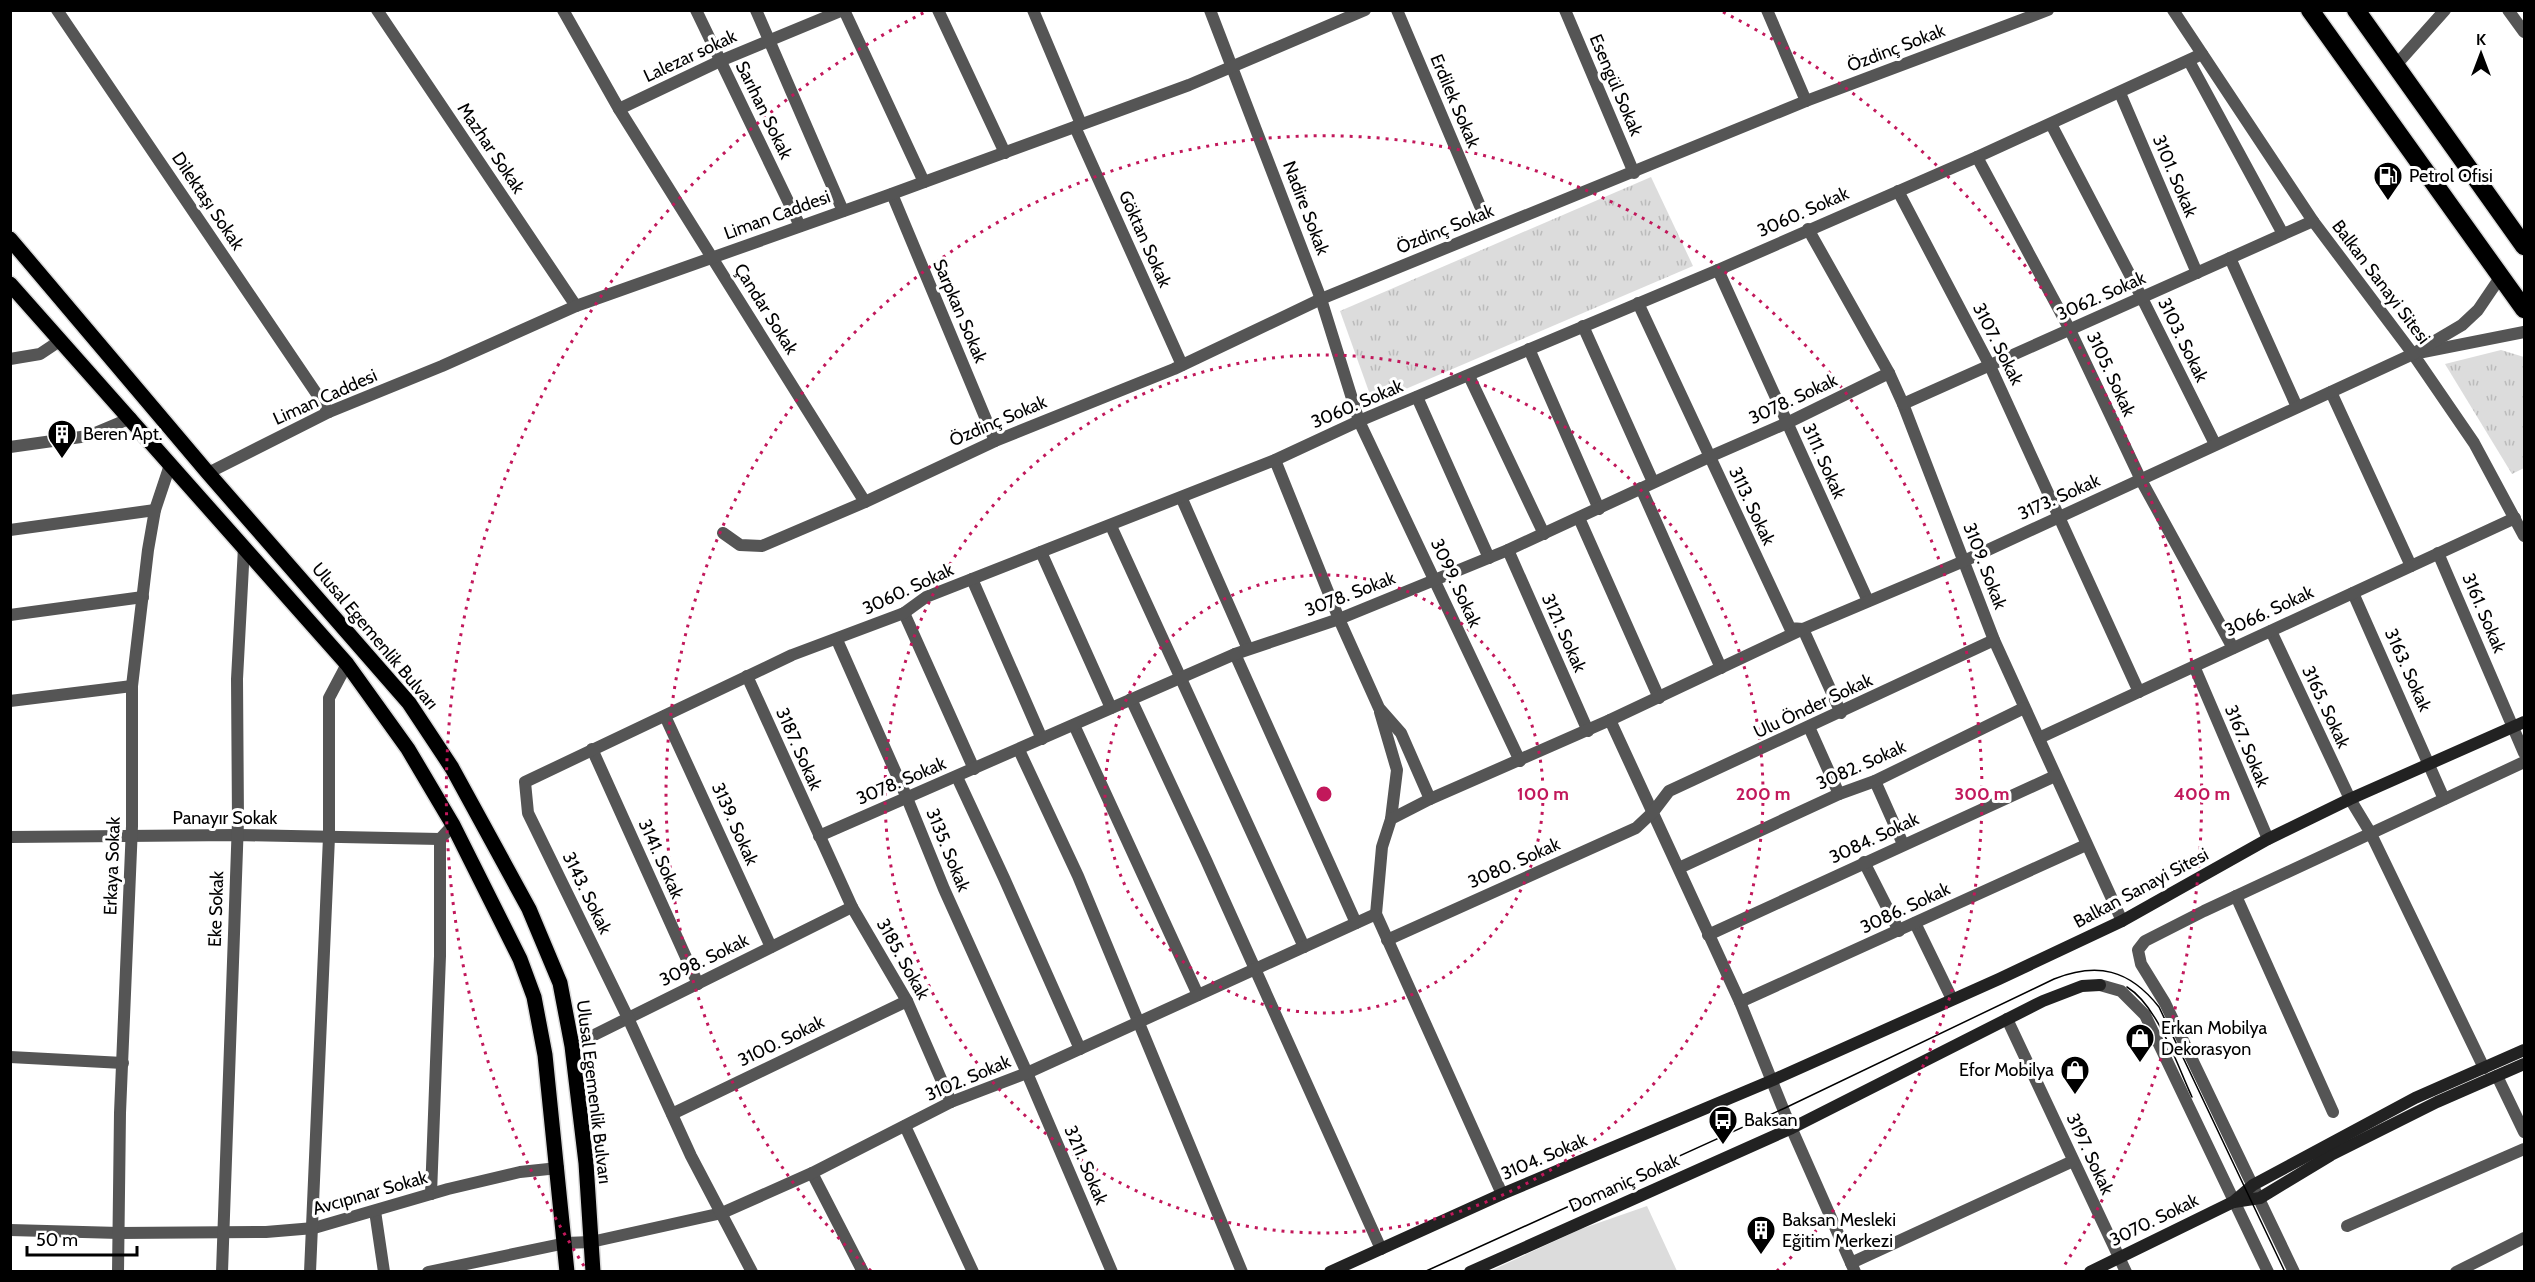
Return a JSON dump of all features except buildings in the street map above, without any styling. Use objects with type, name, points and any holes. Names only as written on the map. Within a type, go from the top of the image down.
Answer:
[{"type":"highway","points":[[2310,10],[2524,309]]},
{"type":"highway","points":[[2356,10],[2524,246]]},
{"type":"main road","name":"Ulusal Egemenlik Bulvarı","points":[[10,239],[208,473],[409,703],[452,768],[529,909],[560,983],[572,1046],[586,1163],[593,1272]]},
{"type":"main road","points":[[10,284],[347,664],[408,749],[453,825],[520,959],[534,997],[545,1055],[566,1243],[567,1272]]},
{"type":"street","name":"Mazhar Sokak","points":[[377,10],[576,306]]},
{"type":"street","name":"Çandar Sokak","points":[[563,10],[619,109],[864,502]]},
{"type":"street","name":"Sarıhan Sokak","points":[[696,10],[800,226]]},
{"type":"street","points":[[756,10],[843,211]]},
{"type":"street","name":"Lalezar sokak","points":[[619,109],[720,61],[844,10]]},
{"type":"street","points":[[844,10],[924,182]]},
{"type":"street","points":[[938,10],[1005,153]]},
{"type":"street","name":"Göktan Sokak","points":[[1033,10],[1078,126],[1182,365]]},
{"type":"street","name":"Nadire Sokak","points":[[1210,10],[1321,299],[1359,421]]},
{"type":"street","name":"Erdilek Sokak","points":[[1397,10],[1480,206]]},
{"type":"street","name":"Esengül Sokak","points":[[1565,10],[1634,173]]},
{"type":"street","points":[[1767,10],[1806,101]]},
{"type":"street","name":"Özdinç Sokak","points":[[723,533],[740,545],[762,546],[995,441],[1182,365],[1321,299],[1806,101],[2048,10]]},
{"type":"street","name":"Balkan Sanayi Sitesi","points":[[2173,10],[2313,221],[2413,354],[2474,443],[2524,536]]},
{"type":"street","points":[[2396,65],[2445,10]]},
{"type":"street","points":[[2508,10],[2524,32]]},
{"type":"street","name":"Dilektaşı Sokak","points":[[59,11],[329,412]]},
{"type":"street","name":"Liman Caddesi","points":[[208,473],[329,412],[442,366],[576,306],[1078,126],[1232,66],[1360,12]]},
{"type":"street","name":"3060. Sokak","points":[[525,782],[792,655],[904,613],[926,597],[1182,499],[1275,460],[1359,421],[1719,270],[1808,229],[1977,157],[2202,54]]},
{"type":"street","points":[[2188,61],[2283,234]]},
{"type":"street","name":"3101. Sokak","points":[[2120,93],[2197,273]]},
{"type":"street","name":"3103. Sokak","points":[[2050,124],[2142,297],[2215,444]]},
{"type":"street","name":"3105. Sokak","points":[[1977,157],[2070,330],[2141,480],[2233,648]]},
{"type":"street","name":"3107. Sokak","points":[[1898,191],[1990,366],[2139,692]]},
{"type":"street","name":"Sarpkan Sokak","points":[[892,194],[995,441]]},
{"type":"street","name":"3062. Sokak","points":[[1903,405],[2313,221]]},
{"type":"street","name":"3109. Sokak","points":[[1808,229],[1889,373],[1995,640],[2122,921]]},
{"type":"street","points":[[2230,258],[2297,407]]},
{"type":"street","name":"3111. Sokak","points":[[1719,270],[1868,601]]},
{"type":"street","name":"3173. Sokak","points":[[1391,819],[1430,799],[1659,698],[1803,629],[1964,561],[2413,354],[2462,325],[2478,310],[2501,276]]},
{"type":"street","name":"3113. Sokak","points":[[1638,303],[1790,628],[1803,629],[1841,713]]},
{"type":"street","points":[[1583,326],[1653,482]]},
{"type":"street","points":[[2413,354],[2524,332]]},
{"type":"street","points":[[10,359],[40,354],[61,340]]},
{"type":"street","points":[[1529,349],[1599,508]]},
{"type":"street","name":"3078. Sokak","points":[[819,836],[1234,654],[1339,620],[1490,558],[1653,482],[1788,423],[1889,373]]},
{"type":"street","points":[[1469,376],[1544,534]]},
{"type":"street","points":[[2331,392],[2410,566]]},
{"type":"street","points":[[1417,397],[1490,558]]},
{"type":"street","points":[[10,447],[88,436],[131,418]]},
{"type":"street","name":"3099. Sokak","points":[[1359,421],[1520,761]]},
{"type":"street","points":[[1275,460],[1339,620],[1379,708],[1397,770],[1391,819],[1382,847],[1376,914],[1502,1194]]},
{"type":"street","name":"Erkaya Sokak","points":[[118,1272],[131,837],[132,686],[142,597],[156,510],[170,465]]},
{"type":"street","points":[[1641,488],[1722,668]]},
{"type":"street","points":[[1182,499],[1248,649]]},
{"type":"street","points":[[10,530],[156,510]]},
{"type":"street","points":[[1579,518],[1659,698]]},
{"type":"street","name":"3066. Sokak","points":[[2039,738],[2515,518]]},
{"type":"street","points":[[1111,526],[1304,947]]},
{"type":"street","name":"Eke Sokak","points":[[222,1272],[237,835],[237,679],[244,547]]},
{"type":"street","name":"3121. Sokak","points":[[1508,550],[1588,730]]},
{"type":"street","points":[[1041,552],[1111,708]]},
{"type":"street","name":"3161. Sokak","points":[[2438,553],[2519,725],[2524,753]]},
{"type":"street","points":[[972,579],[1042,739]]},
{"type":"street","name":"3163. Sokak","points":[[2353,593],[2430,762],[2444,799]]},
{"type":"street","points":[[10,615],[142,597]]},
{"type":"street","points":[[904,613],[975,769]]},
{"type":"street","name":"3165. Sokak","points":[[2271,631],[2350,799],[2370,832],[2484,1068]]},
{"type":"street","name":"3135. Sokak","points":[[837,640],[907,798],[944,889],[1027,1073]]},
{"type":"street","name":"Ulu Önder Sokak","points":[[1653,812],[1669,792],[1995,640]]},
{"type":"street","points":[[1234,654],[1356,923]]},
{"type":"street","points":[[310,1272],[314,1228],[329,837],[329,698],[347,664]]},
{"type":"street","name":"3167. Sokak","points":[[2194,666],[2268,839]]},
{"type":"street","name":"3187. Sokak","points":[[747,676],[819,836]]},
{"type":"street","points":[[10,701],[132,686]]},
{"type":"street","points":[[1131,699],[1381,1249]]},
{"type":"street","points":[[1379,708],[1401,733],[1430,799]]},
{"type":"street","name":"3082. Sokak","points":[[1679,868],[1839,794],[1875,781],[2024,708]]},
{"type":"street","name":"3139. Sokak","points":[[665,716],[771,947]]},
{"type":"street","points":[[1610,720],[1740,1002],[1853,1267],[2073,1161]]},
{"type":"street","points":[[1074,725],[1198,995]]},
{"type":"street","name":"Balkan Sanayi Sitesi","points":[[1773,1080],[2122,921],[2268,839],[2430,762],[2519,725]]},
{"type":"street","points":[[1809,727],[1839,794]]},
{"type":"street","name":"3141. Sokak","points":[[592,749],[698,984]]},
{"type":"street","points":[[1019,750],[1078,876],[1242,1272]]},
{"type":"street","points":[[2294,1272],[2165,1003],[2141,964],[2138,950],[2145,941],[2236,896],[2524,762]]},
{"type":"street","name":"3084. Sokak","points":[[1708,935],[2055,776]]},
{"type":"street","points":[[957,777],[1080,1049]]},
{"type":"street","points":[[1875,781],[1903,844]]},
{"type":"street","name":"3143. Sokak","points":[[525,782],[528,813],[628,1018],[691,1156],[752,1272]]},
{"type":"street","name":"3080. Sokak","points":[[1387,940],[1636,828],[1653,812]]},
{"type":"street","points":[[431,1194],[440,956],[440,839],[453,825]]},
{"type":"street","name":"Panayır Sokak","points":[[10,837],[237,835],[440,839]]},
{"type":"street","name":"3185. Sokak","points":[[819,836],[852,907],[907,1001],[951,1102]]},
{"type":"street","name":"3086. Sokak","points":[[1740,1002],[2086,845]]},
{"type":"street","points":[[1864,862],[1899,931]]},
{"type":"street","points":[[2236,896],[2332,1112]]},
{"type":"street","name":"3098. Sokak","points":[[572,1046],[852,907]]},
{"type":"street","name":"3102. Sokak","points":[[428,1272],[468,1267],[566,1243],[591,1242],[722,1213],[812,1173],[951,1102],[1027,1073],[1376,914]]},
{"type":"street","points":[[1915,923],[1952,999]]},
{"type":"street","name":"Domaniç Sokak","points":[[1474,1271],[1792,1128],[2007,1019],[2063,992],[2082,986],[2100,985],[2121,991],[2145,1016],[2233,1202]]},
{"type":"street","name":"3100. Sokak","points":[[672,1114],[907,1001]]},
{"type":"street","name":"3197. Sokak","points":[[2007,1019],[2126,1272]]},
{"type":"street","points":[[2233,1202],[2253,1185],[2415,1098],[2524,1050]]},
{"type":"street","points":[[10,1057],[123,1063]]},
{"type":"street","points":[[2233,1202],[2260,1198],[2331,1155],[2437,1102],[2524,1064]]},
{"type":"street","name":"3211. Sokak","points":[[1027,1073],[1113,1272]]},
{"type":"street","points":[[2498,1076],[2524,1132]]},
{"type":"street","name":"3104. Sokak","points":[[1330,1272],[1502,1194],[1773,1080]]},
{"type":"street","points":[[905,1126],[973,1272]]},
{"type":"street","points":[[2347,1226],[2524,1149]]},
{"type":"street","name":"Avcıpınar Sokak","points":[[10,1230],[119,1233],[314,1228],[431,1194],[520,1172],[558,1168]]},
{"type":"street","points":[[812,1173],[863,1272]]},
{"type":"street","points":[[2233,1202],[2268,1272]]},
{"type":"street","name":"3070. Sokak","points":[[2090,1272],[2233,1202]]},
{"type":"street","points":[[375,1211],[384,1272]]},
{"type":"street","points":[[2456,1272],[2524,1238]]},
{"type":"green space","points":[[1651,177],[1693,266],[1373,403],[1340,311]]},
{"type":"green space","points":[[2501,350],[2524,357],[2524,468],[2512,474],[2445,364]]},
{"type":"green space","points":[[1647,1206],[1677,1271],[1490,1271],[1581,1229]]},
{"type":"tram line","points":[[1424,1272],[1785,1108],[2054,979],[2084,971],[2098,970],[2111,972],[2136,984],[2159,1007],[2285,1272]]},
{"type":"tram line","points":[[2127,987],[2148,1008],[2166,1037],[2192,1097]]},
{"type":"place","name":"Petrol Ofisi","points":[[2388,202]]},
{"type":"place","name":"Beren Apt.","points":[[62,460]]},
{"type":"place","name":"Erkan Mobilya Dekorasyon","points":[[2140,1064]]},
{"type":"place","name":"Efor Mobilya","points":[[2075,1096]]},
{"type":"place","name":"Baksan","points":[[1723,1146]]},
{"type":"place","name":"Baksan Mesleki Eğitim Merkezi","points":[[1761,1256]]}]
